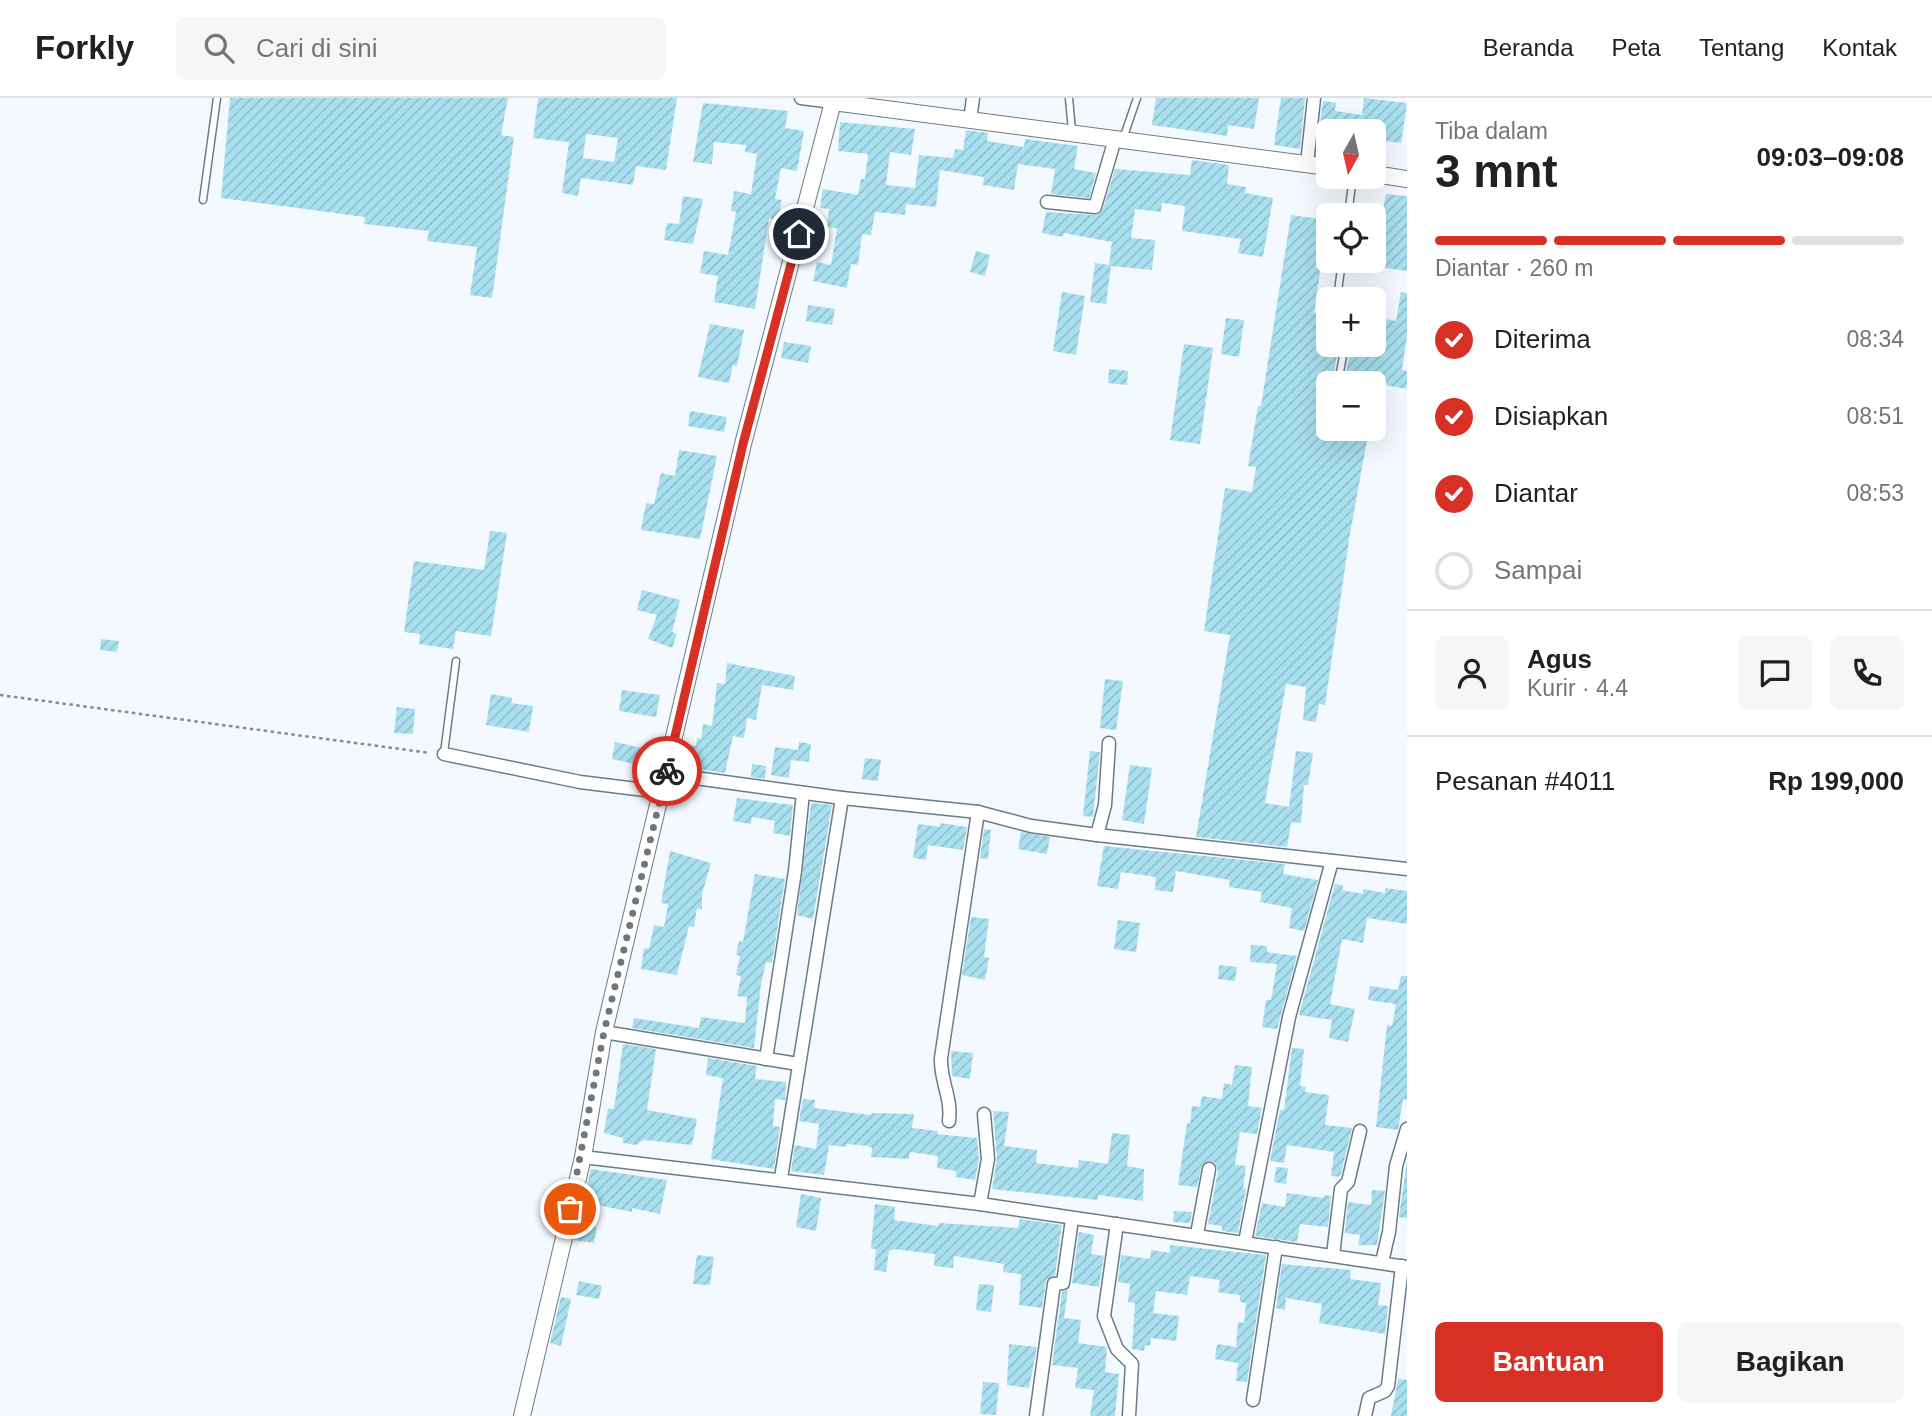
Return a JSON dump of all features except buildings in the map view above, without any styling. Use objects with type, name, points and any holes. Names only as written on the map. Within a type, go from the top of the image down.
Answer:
[{"type":"street","points":[[801,98],[833,100],[1316,165]]},
{"type":"street","points":[[970,120],[973,98]]},
{"type":"street","points":[[1307,164],[1314,98]]},
{"type":"street","points":[[522,1416],[583,1157],[604,1032],[660,792],[743,444],[833,100]]},
{"type":"street","points":[[1047,202],[1095,207],[1119,140]]},
{"type":"street","points":[[1386,176],[1407,179]]},
{"type":"street","points":[[1097,835],[1105,805],[1109,743]]},
{"type":"street","points":[[444,754],[580,782],[660,792]]},
{"type":"street","points":[[666,774],[842,798],[978,812],[1031,825],[1097,835],[1407,869]]},
{"type":"street","points":[[766,1059],[795,871],[803,793]]},
{"type":"street","points":[[781,1178],[842,798]]},
{"type":"street","points":[[949,1121],[951,1104],[940,1074],[941,1058],[978,812]]},
{"type":"street","points":[[1245,1242],[1289,1017],[1332,861]]},
{"type":"street","points":[[604,1032],[798,1064]]},
{"type":"street","points":[[980,1204],[988,1159],[984,1114]]},
{"type":"street","points":[[1382,1262],[1389,1232],[1396,1166],[1407,1129]]},
{"type":"street","points":[[1333,1255],[1341,1189],[1348,1182],[1360,1131]]},
{"type":"street","points":[[583,1157],[781,1178],[980,1204],[1072,1219],[1197,1234],[1405,1267],[1388,1386],[1385,1391],[1369,1398],[1365,1416]]},
{"type":"street","points":[[1197,1234],[1209,1168]]},
{"type":"street","points":[[1036,1416],[1054,1284],[1063,1283],[1072,1219]]},
{"type":"street","points":[[1117,1224],[1104,1316],[1117,1349],[1132,1364],[1129,1416]]},
{"type":"street","points":[[1253,1400],[1276,1247]]},
{"type":"lane","points":[[203,201],[217,98]]},
{"type":"lane","points":[[1069,98],[1072,133]]},
{"type":"lane","points":[[1119,140],[1138,98]]},
{"type":"lane","points":[[444,754],[456,661]]},
{"type":"path","points":[[0,695],[444,754]]},
{"type":"way so far","points":[[570,1209],[583,1157],[604,1032],[667,771]]},
{"type":"route","points":[[667,771],[743,444],[799,234]]}]
